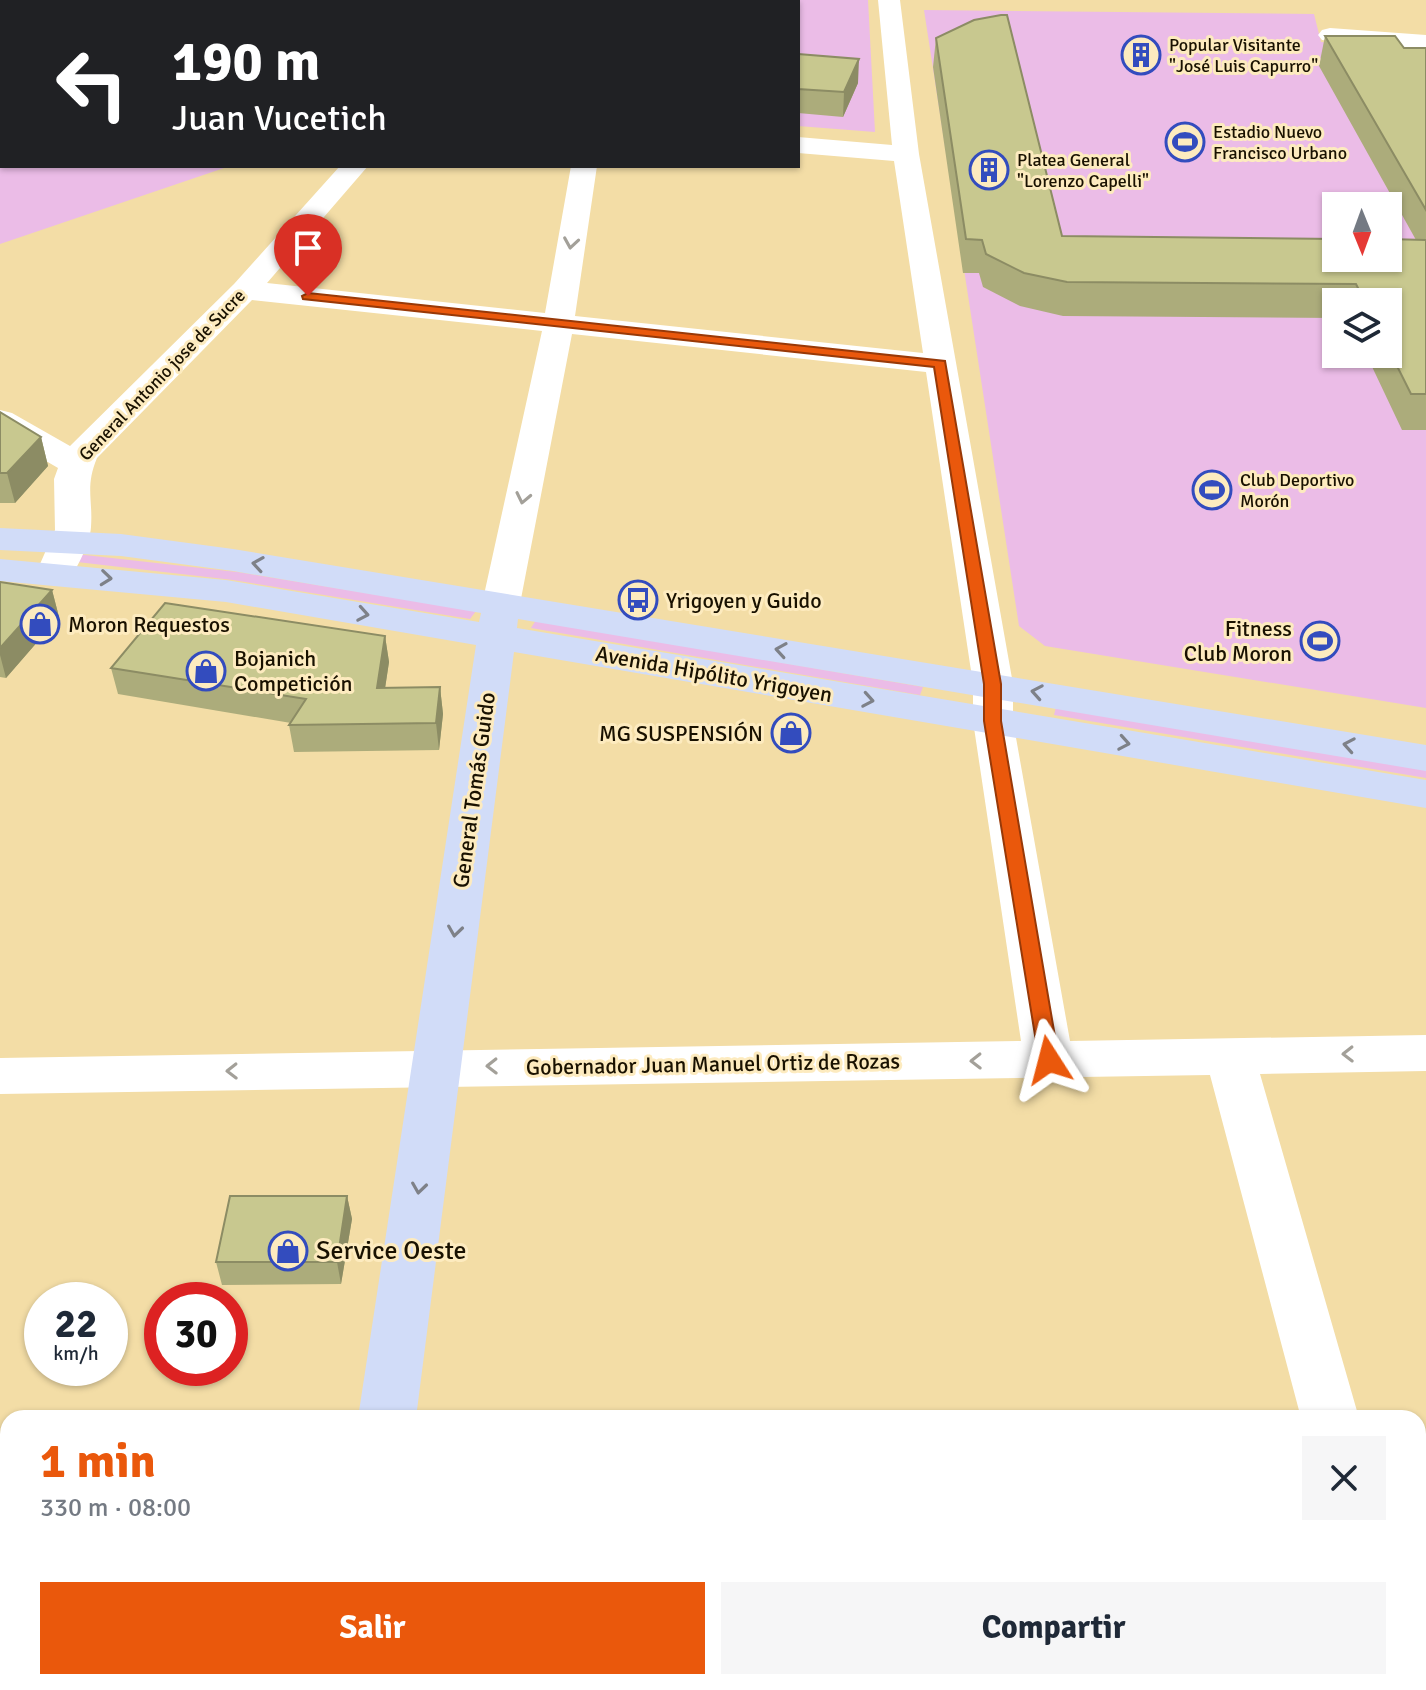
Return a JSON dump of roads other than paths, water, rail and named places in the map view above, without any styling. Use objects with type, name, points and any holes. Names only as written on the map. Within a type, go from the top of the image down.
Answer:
[{"type":"main road","name":"Avenida Hipólito Yrigoyen","points":[[0,539],[63,557],[226,591],[498,620],[993,703],[1426,758]]},
{"type":"main road","name":"Avenida Hipólito Yrigoyen","points":[[0,570],[63,557]]},
{"type":"main road","name":"General Tomás Guido","points":[[388,1410],[498,620]]},
{"type":"main road","name":"Avenida Hipólito Yrigoyen","points":[[993,703],[1426,794]]},
{"type":"street","points":[[889,0],[906,154],[1049,1060]]},
{"type":"street","points":[[1330,35],[1426,42]]},
{"type":"street","points":[[800,145],[906,154]]},
{"type":"street","name":"General Antonio jose de Sucre","points":[[63,557],[74,519],[71,479],[75,463],[94,439],[245,290],[353,168]]},
{"type":"street","name":"General Tomás Guido","points":[[498,620],[559,322],[584,168]]},
{"type":"street","points":[[245,290],[940,364]]},
{"type":"street","points":[[0,420],[75,463]]},
{"type":"street","name":"Gobernador Juan Manuel Ortiz de Rozas","points":[[0,1076],[1426,1053]]},
{"type":"street","points":[[1230,1057],[1328,1410]]},
{"type":"place","name":"Popular Visitante \"José Luis Capurro\"","points":[[1141,55]]},
{"type":"place","name":"Estadio Nuevo Francisco Urbano","points":[[1185,142]]},
{"type":"place","name":"Platea General \"Lorenzo Capelli\"","points":[[989,170]]},
{"type":"place","name":"Club Deportivo Morón","points":[[1212,490]]},
{"type":"place","name":"Yrigoyen y Guido","points":[[638,600]]},
{"type":"place","name":"Moron Requestos","points":[[40,624]]},
{"type":"place","name":"Fitness Club Moron","points":[[1320,641]]},
{"type":"place","name":"Bojanich Competición","points":[[206,671]]},
{"type":"place","name":"MG SUSPENSIÓN","points":[[791,733]]},
{"type":"place","name":"Service Oeste","points":[[288,1251]]}]
